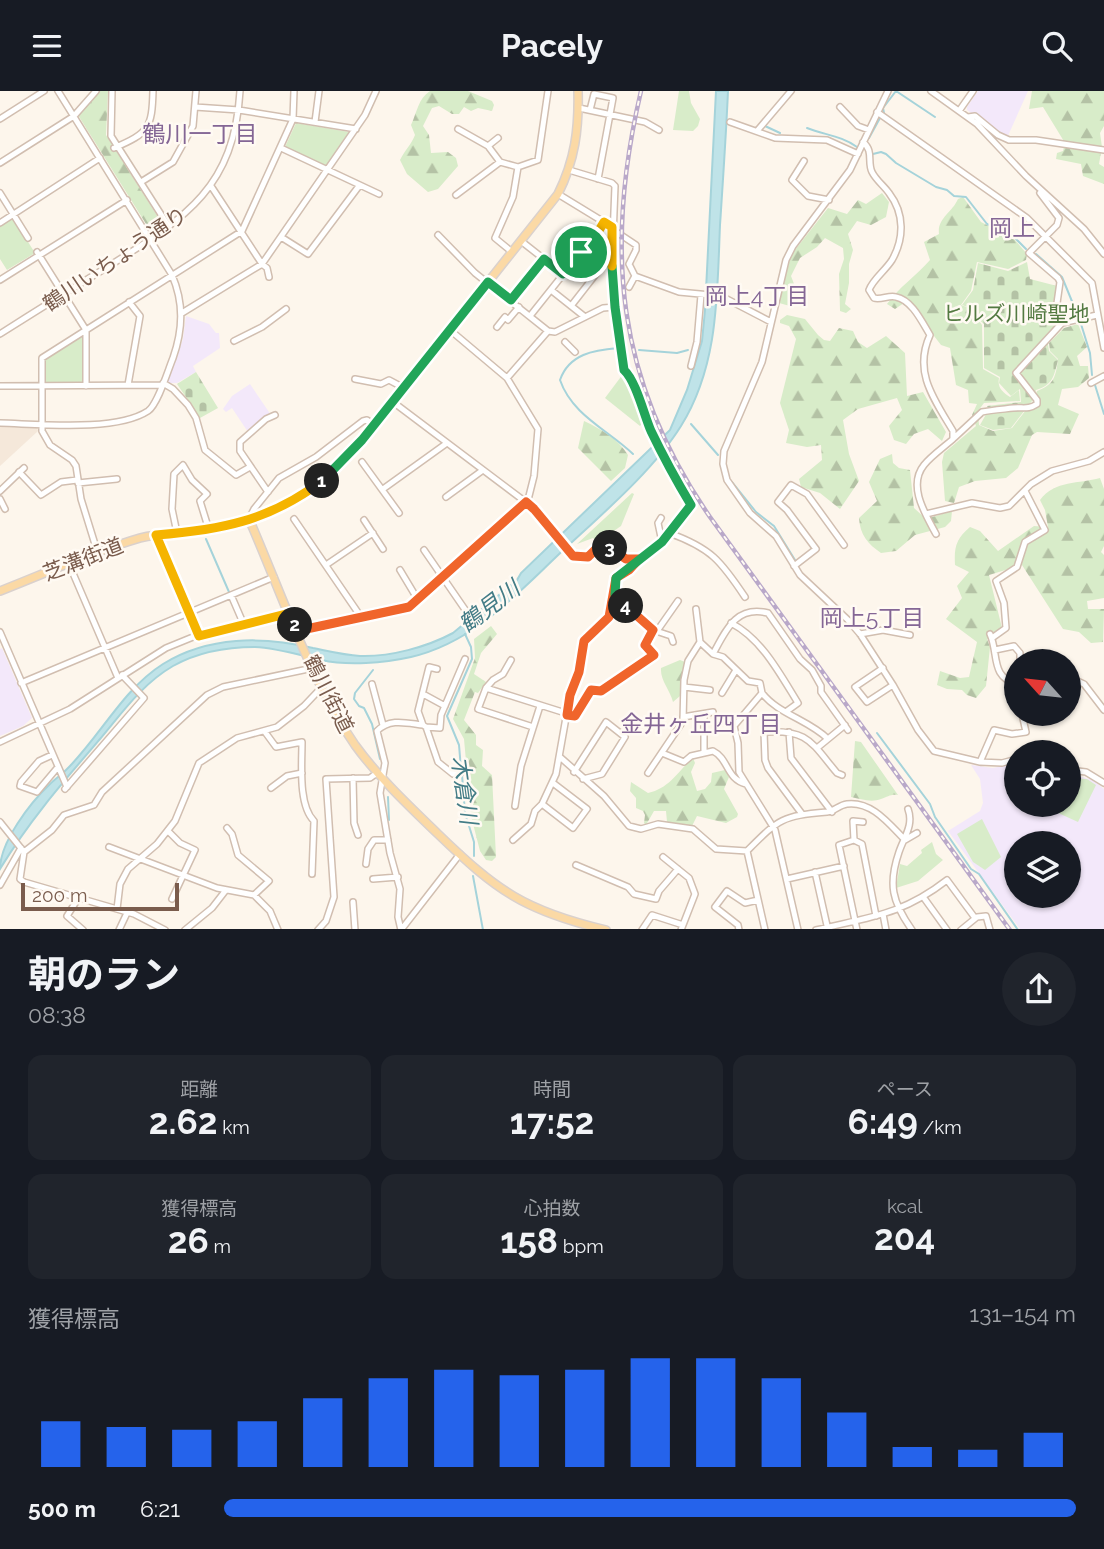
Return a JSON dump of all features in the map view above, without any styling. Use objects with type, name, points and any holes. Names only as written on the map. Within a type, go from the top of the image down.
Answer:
[{"type":"main road","points":[[249,519],[285,504],[317,484],[344,461],[558,194],[576,145],[578,91]]},
{"type":"main road","name":"芝溝街道","points":[[0,591],[131,541],[156,535],[209,530],[249,519]]},
{"type":"main road","name":"鶴川街道","points":[[249,519],[322,687],[354,743],[379,775],[460,855],[499,888],[547,914],[590,928],[606,929]]},
{"type":"street","points":[[0,118],[44,91]]},
{"type":"street","points":[[0,423],[102,424],[148,411],[155,404],[178,341],[182,313],[172,275],[58,91]]},
{"type":"street","points":[[0,163],[74,116],[96,91]]},
{"type":"street","points":[[112,91],[110,131],[116,148],[169,227]]},
{"type":"street","points":[[116,148],[147,129],[152,120],[153,91]]},
{"type":"street","points":[[141,182],[173,162],[191,132],[195,91]]},
{"type":"street","name":"鶴川いちょう通り","points":[[0,334],[151,239],[196,204],[211,186],[230,147],[239,110],[240,91]]},
{"type":"street","points":[[98,554],[76,466],[45,439],[41,423],[42,358],[242,231],[293,119],[294,91]]},
{"type":"street","points":[[315,122],[319,91]]},
{"type":"street","points":[[182,313],[262,264],[356,129],[376,91]]},
{"type":"street","points":[[458,129],[488,146],[500,162],[518,167],[538,160],[548,91]]},
{"type":"street","points":[[598,179],[616,91]]},
{"type":"street","points":[[757,131],[791,91]]},
{"type":"street","points":[[888,91],[861,149],[829,200],[788,254],[760,369],[728,440],[723,464],[731,486],[750,513],[773,532],[796,564],[859,634],[883,668],[918,730],[934,751],[979,762],[1004,762]]},
{"type":"street","points":[[931,91],[968,117],[1084,229],[1104,254]]},
{"type":"street","points":[[959,111],[973,91]]},
{"type":"street","points":[[590,110],[594,94],[613,98]]},
{"type":"street","points":[[195,107],[239,110],[356,129]]},
{"type":"street","points":[[840,107],[858,126],[869,130]]},
{"type":"street","points":[[579,109],[645,121],[659,130]]},
{"type":"street","points":[[877,112],[1027,218],[1091,283],[1104,348]]},
{"type":"street","points":[[968,117],[975,116],[998,135],[1009,140],[1036,140],[1104,150]]},
{"type":"street","points":[[730,121],[778,139],[827,140],[870,150],[872,173],[891,196],[901,226],[901,243],[869,291],[874,298],[893,296],[903,300],[914,310],[930,335],[923,351],[926,381],[953,431],[953,439]]},
{"type":"street","points":[[488,146],[498,138]]},
{"type":"street","points":[[281,148],[379,194]]},
{"type":"street","points":[[0,223],[100,158]]},
{"type":"street","points":[[804,161],[792,180],[808,196],[829,200]]},
{"type":"street","points":[[456,195],[500,162]]},
{"type":"street","points":[[512,252],[495,238],[513,197],[518,167]]},
{"type":"street","points":[[513,840],[531,824],[535,811],[542,804],[553,783],[570,695],[579,672],[584,641],[609,617],[616,578],[662,542],[691,505],[653,435],[629,374],[624,370],[612,269],[615,186],[569,170]]},
{"type":"street","points":[[211,186],[267,268],[269,277]]},
{"type":"street","points":[[281,237],[308,254],[359,186]]},
{"type":"street","points":[[1042,191],[1040,193],[1059,218],[1057,225],[1029,253],[1060,282],[1054,313],[1062,323]]},
{"type":"street","points":[[0,193],[28,238]]},
{"type":"street","points":[[558,194],[636,245],[629,264],[635,276],[680,292],[719,295],[771,322]]},
{"type":"street","points":[[0,280],[127,200]]},
{"type":"street","points":[[585,254],[604,222]]},
{"type":"street","points":[[438,235],[475,273],[548,331],[555,332],[603,308],[615,307]]},
{"type":"street","points":[[521,241],[563,274]]},
{"type":"street","points":[[530,316],[581,252],[612,269]]},
{"type":"street","points":[[38,254],[86,330],[86,386]]},
{"type":"street","points":[[511,300],[544,259]]},
{"type":"street","points":[[570,306],[603,265]]},
{"type":"street","points":[[629,287],[635,276]]},
{"type":"street","points":[[551,290],[585,317]]},
{"type":"street","points":[[691,366],[697,342],[702,295]]},
{"type":"street","points":[[128,385],[140,316],[129,302]]},
{"type":"street","points":[[497,327],[505,317],[508,320],[519,307]]},
{"type":"street","points":[[234,341],[262,327],[286,309]]},
{"type":"street","points":[[936,534],[919,499],[918,478],[924,465],[982,412],[1028,409],[1037,404],[1037,400],[1016,373],[1062,323],[1097,315]]},
{"type":"street","points":[[297,631],[409,607],[526,502],[534,476],[538,429],[507,378],[450,330]]},
{"type":"street","points":[[507,378],[548,331]]},
{"type":"street","points":[[565,342],[575,352]]},
{"type":"street","points":[[1091,383],[1104,376]]},
{"type":"street","points":[[355,379],[381,384],[389,380],[404,388]]},
{"type":"street","points":[[0,386],[162,384],[173,389],[188,405],[196,418],[205,450],[236,475],[250,467]]},
{"type":"street","points":[[393,402],[526,502],[573,556],[588,557],[601,544],[626,559],[639,559]]},
{"type":"street","points":[[268,492],[240,451],[240,442],[266,419],[275,415]]},
{"type":"street","points":[[249,519],[279,478],[316,457],[363,421],[367,420],[374,425]]},
{"type":"street","points":[[383,489],[447,443]]},
{"type":"street","points":[[926,514],[972,503],[1000,508],[1009,506],[1052,471],[1086,462],[1104,452]]},
{"type":"street","points":[[362,462],[399,513]]},
{"type":"street","points":[[177,533],[172,509],[174,474],[183,465],[192,480],[207,494],[200,501],[209,530]]},
{"type":"street","points":[[0,491],[22,470],[41,495],[61,482],[117,479]]},
{"type":"street","points":[[446,497],[483,470]]},
{"type":"street","points":[[796,564],[816,549],[778,502],[791,485],[807,494],[844,545]]},
{"type":"street","points":[[1004,678],[996,665],[991,636],[1006,628],[1004,603],[996,581],[1017,567],[1025,542],[1045,530],[1025,491]]},
{"type":"street","points":[[0,499],[5,509]]},
{"type":"street","points":[[661,518],[658,523],[662,542]]},
{"type":"street","points":[[294,519],[362,617]]},
{"type":"street","points":[[364,520],[383,549]]},
{"type":"street","points":[[326,565],[373,533]]},
{"type":"street","points":[[669,533],[694,542],[714,556],[725,567],[745,597]]},
{"type":"street","points":[[156,535],[199,636]]},
{"type":"street","points":[[424,550],[466,611]]},
{"type":"street","points":[[0,632],[66,787],[145,698],[120,676],[69,564]]},
{"type":"street","points":[[400,570],[418,600]]},
{"type":"street","points":[[21,683],[274,577]]},
{"type":"street","points":[[231,595],[244,625]]},
{"type":"street","points":[[615,595],[655,630],[671,636],[673,642]]},
{"type":"street","points":[[486,688],[575,716],[591,690],[601,691],[654,655],[645,645],[678,601]]},
{"type":"street","points":[[648,773],[683,717],[688,661],[700,642],[696,608]]},
{"type":"street","points":[[713,654],[735,618],[754,610],[768,613],[800,659],[812,670],[821,686],[821,692],[846,728],[817,748]]},
{"type":"street","points":[[0,742],[70,709],[157,652],[199,636],[290,613]]},
{"type":"street","points":[[731,623],[747,631],[785,682],[798,703],[787,711]]},
{"type":"street","points":[[859,634],[883,630],[909,635]]},
{"type":"street","points":[[700,642],[713,654],[723,657],[748,681],[760,683],[762,693],[769,702],[816,727],[828,739]]},
{"type":"street","points":[[995,650],[1014,646],[1017,649]]},
{"type":"street","points":[[401,929],[398,917],[400,889],[380,793],[379,775],[384,763],[377,730],[393,722],[440,728],[445,706],[465,659]]},
{"type":"street","points":[[512,660],[503,674],[486,688],[478,709],[533,727]]},
{"type":"street","points":[[0,885],[22,849],[52,830],[64,815],[94,805],[102,792],[208,695],[223,687],[312,665]]},
{"type":"street","points":[[437,669],[429,667],[418,711],[438,762],[453,774],[466,772]]},
{"type":"street","points":[[883,668],[855,687],[867,702],[893,685]]},
{"type":"street","points":[[722,693],[736,670]]},
{"type":"street","points":[[1082,683],[1104,710]]},
{"type":"street","points":[[372,684],[383,725]]},
{"type":"street","points":[[117,909],[120,884],[128,869],[157,844],[175,821],[199,763],[237,738],[277,727],[294,715],[322,687]]},
{"type":"street","points":[[684,687],[710,690]]},
{"type":"street","points":[[762,693],[734,726],[738,743],[737,766],[774,825],[798,929]]},
{"type":"street","points":[[423,694],[445,706]]},
{"type":"street","points":[[515,806],[521,767],[540,706]]},
{"type":"street","points":[[683,717],[713,712]]},
{"type":"street","points":[[704,713],[704,753]]},
{"type":"street","points":[[574,772],[606,722],[625,737],[602,774],[583,779]]},
{"type":"street","points":[[979,762],[994,730],[1012,734],[1026,731],[1025,726]]},
{"type":"street","points":[[265,731],[276,747],[302,742],[306,814],[314,821],[312,874]]},
{"type":"street","points":[[789,731],[791,758],[832,812]]},
{"type":"street","points":[[802,814],[768,768],[764,732],[789,731],[811,741],[837,773],[842,775]]},
{"type":"street","points":[[662,753],[684,762],[691,756],[713,751],[720,754],[737,782],[746,784]]},
{"type":"street","points":[[52,755],[39,761],[20,782],[20,786],[37,792],[58,768]]},
{"type":"street","points":[[560,757],[604,796],[629,826],[641,829],[658,824],[693,829],[716,849],[747,851],[774,825],[789,817],[832,812],[841,805],[852,804],[872,810],[905,840]]},
{"type":"street","points":[[1081,772],[1104,783]]},
{"type":"street","points":[[271,788],[287,775],[302,773]]},
{"type":"street","points":[[318,929],[328,920],[334,897],[326,779],[370,778],[379,775]]},
{"type":"street","points":[[353,778],[354,823],[358,835]]},
{"type":"street","points":[[553,783],[587,809],[568,834]]},
{"type":"street","points":[[542,804],[573,828]]},
{"type":"street","points":[[908,810],[911,818],[899,852],[893,889],[898,911],[912,929]]},
{"type":"street","points":[[854,840],[853,821],[863,822]]},
{"type":"street","points":[[0,822],[22,849],[21,880],[142,917],[165,929]]},
{"type":"street","points":[[227,828],[232,834],[238,855],[269,881],[254,895]]},
{"type":"street","points":[[168,831],[180,843],[195,850],[172,899]]},
{"type":"street","points":[[905,840],[917,833]]},
{"type":"street","points":[[366,864],[365,849],[374,840],[388,840]]},
{"type":"street","points":[[857,929],[839,845],[854,840],[862,844],[871,841]]},
{"type":"street","points":[[862,844],[879,915],[886,929]]},
{"type":"street","points":[[109,847],[226,890],[254,895],[270,911],[278,929]]},
{"type":"street","points":[[747,851],[765,929]]},
{"type":"street","points":[[401,929],[460,855]]},
{"type":"street","points":[[642,929],[652,915],[682,927],[695,894],[689,878],[663,857]]},
{"type":"street","points":[[576,865],[628,887],[634,894],[656,899],[659,891],[678,869]]},
{"type":"street","points":[[787,879],[844,866]]},
{"type":"street","points":[[815,872],[828,928]]},
{"type":"street","points":[[373,879],[398,877]]},
{"type":"street","points":[[816,929],[898,911],[924,898],[947,880],[975,918]]},
{"type":"street","points":[[185,929],[212,908],[226,890]]},
{"type":"street","points":[[739,929],[738,925],[715,907],[727,891],[745,903],[758,900]]},
{"type":"street","points":[[79,897],[67,916],[83,929]]},
{"type":"street","points":[[924,898],[947,929]]},
{"type":"street","points":[[353,902],[355,929]]},
{"type":"street","points":[[119,929],[127,913]]},
{"type":"street","points":[[961,929],[975,918],[986,916],[990,929]]},
{"type":"shaded area","points":[[978,91],[1028,91],[1007,138],[967,110]]},
{"type":"shaded area","points":[[186,316],[209,324],[219,333],[220,348],[193,366],[196,372],[177,383],[167,383],[183,339]]},
{"type":"shaded area","points":[[250,384],[271,415],[248,432],[232,408],[226,412],[223,409],[232,396]]},
{"type":"shaded area","points":[[0,426],[37,426],[38,431],[0,466]]},
{"type":"shaded area","points":[[2,648],[32,718],[23,726],[0,736],[0,649]]},
{"type":"shaded area","points":[[971,765],[993,768],[1004,766],[1004,817],[1081,817],[1081,777],[1093,780],[1104,789],[1104,929],[1020,929],[1005,908],[1081,908],[1081,831],[1004,831],[1004,907],[948,831],[980,811],[983,803],[980,779]]},
{"type":"green space","points":[[99,91],[108,91],[106,135],[163,225],[151,232],[78,115]]},
{"type":"green space","points":[[430,91],[468,91],[492,101],[494,105],[492,111],[478,108],[471,111],[464,107],[459,114],[452,114],[439,106],[432,108],[423,126],[429,135],[431,153],[448,152],[456,158],[458,166],[438,189],[428,192],[407,174],[400,160],[415,135],[411,125],[418,106]]},
{"type":"green space","points":[[679,91],[689,91],[691,103],[700,119],[693,131],[673,130]]},
{"type":"green space","points":[[1032,91],[1104,91],[1104,126],[1100,133],[1102,147],[1099,164],[1104,167],[1104,184],[1083,176],[1081,164],[1056,159],[1057,153],[1063,151],[1065,143],[1043,107],[1029,109]]},
{"type":"green space","points":[[296,123],[349,132],[350,135],[331,163],[323,166],[285,147]]},
{"type":"green space","points":[[882,193],[889,202],[886,217],[871,225],[857,221],[848,234],[853,250],[845,304],[851,309],[846,313],[840,311],[839,274],[844,259],[843,248],[825,238],[800,258],[791,276],[796,289],[790,306],[779,303],[791,255],[828,208],[847,214],[858,200],[866,204]]},
{"type":"green space","points":[[963,197],[981,222],[1014,239],[1027,254],[1026,260],[1008,269],[977,262],[971,291],[961,305],[978,311],[977,318],[982,325],[983,369],[999,378],[1000,387],[1010,397],[1019,390],[1020,401],[984,403],[978,411],[979,425],[993,431],[1012,428],[1033,401],[1037,391],[1053,379],[1058,359],[1050,351],[1049,343],[1064,328],[1078,324],[1087,347],[1077,356],[1080,366],[1088,366],[1089,378],[1078,387],[1062,389],[1058,405],[1079,414],[1070,434],[1037,432],[1032,435],[1018,468],[1006,478],[975,481],[959,487],[954,503],[945,501],[942,462],[944,453],[976,426],[972,415],[977,404],[969,403],[968,390],[956,385],[950,348],[941,345],[907,301],[895,309],[887,304],[930,260],[924,242],[939,234],[940,224],[958,199]]},
{"type":"green space","points":[[13,218],[35,253],[7,270],[0,259],[0,226]]},
{"type":"green space","name":"ヒルズ川崎聖地","points":[[1027,262],[1030,279],[1057,286],[1051,312],[1057,325],[1047,337],[1049,351],[1058,360],[1052,379],[1036,390],[1032,401],[1011,428],[993,430],[980,425],[989,409],[987,406],[1021,402],[1020,389],[1011,396],[999,383],[1000,377],[984,368],[984,324],[977,318],[979,311],[962,305],[973,290],[978,263],[1008,271]]},
{"type":"green space","points":[[787,315],[805,319],[824,340],[830,341],[839,328],[853,331],[858,342],[867,348],[886,336],[905,353],[907,396],[923,392],[946,432],[942,441],[928,429],[914,434],[906,444],[894,440],[889,426],[902,410],[897,398],[858,409],[843,420],[849,454],[859,481],[840,509],[820,493],[801,487],[799,479],[822,460],[821,445],[807,447],[786,443],[789,430],[780,403],[796,339],[789,326],[780,323]]},
{"type":"green space","points":[[86,330],[86,386],[41,386],[42,358]]},
{"type":"green space","points":[[196,372],[218,408],[200,418],[177,384]]},
{"type":"green space","points":[[623,374],[627,375],[644,421],[640,426],[605,398]]},
{"type":"green space","points":[[584,421],[609,435],[628,455],[625,468],[611,481],[578,448]]},
{"type":"green space","points":[[892,454],[893,463],[899,468],[910,470],[914,508],[926,519],[952,511],[951,521],[945,527],[915,535],[896,551],[881,553],[866,538],[859,518],[877,501],[869,482],[880,459]]},
{"type":"green space","points":[[1100,478],[1104,489],[1104,546],[1101,552],[1104,555],[1104,598],[1087,601],[1088,609],[1104,609],[1103,642],[1091,643],[1079,632],[1063,629],[1022,565],[989,575],[1002,628],[987,639],[990,647],[986,686],[976,698],[962,690],[937,685],[940,671],[960,678],[969,677],[977,642],[946,619],[962,598],[957,586],[969,572],[955,565],[956,548],[962,535],[970,527],[980,531],[998,551],[1034,526],[1048,527],[1040,500],[1046,494],[1060,486]]},
{"type":"green space","points":[[634,494],[621,526],[598,542],[593,538],[577,544]]},
{"type":"green space","points":[[491,626],[497,634],[481,653],[474,674],[486,682],[478,693],[475,692],[464,720],[476,735],[476,745],[483,750],[482,766],[492,775],[496,857],[492,861],[486,860],[480,851],[471,816],[464,739],[453,719],[475,658],[474,639]]},
{"type":"green space","points":[[680,660],[685,662],[680,696],[673,702],[661,668]]},
{"type":"green space","points":[[855,741],[861,742],[898,795],[874,801],[851,797]]},
{"type":"green space","points":[[693,758],[695,763],[691,772],[697,791],[705,789],[711,782],[712,773],[725,770],[729,777],[724,789],[738,814],[737,817],[726,823],[697,816],[692,826],[667,822],[666,811],[654,811],[646,825],[645,815],[636,808],[636,798],[630,791],[631,782],[648,793],[656,791]]},
{"type":"green space","points":[[1081,779],[1096,785],[1081,816]]},
{"type":"green space","points":[[1067,817],[1080,817],[1078,822]]},
{"type":"green space","points":[[982,819],[1001,857],[985,870],[973,862],[957,834]]},
{"type":"green space","points":[[932,842],[936,854],[943,860],[918,881],[896,888],[900,864],[907,866]]},
{"type":"water","name":"鶴見川","points":[[716,91],[728,91],[714,329],[703,379],[693,403],[669,444],[639,479],[506,604],[472,630],[433,650],[400,659],[354,663],[332,662],[272,649],[244,647],[203,654],[173,666],[152,681],[125,709],[47,802],[0,869],[1,858],[11,835],[34,801],[78,757],[135,687],[163,664],[198,648],[236,641],[294,644],[348,655],[372,656],[420,647],[443,638],[453,633],[517,580],[521,573],[670,430],[687,390],[702,341]]},
{"type":"waterway","points":[[884,113],[883,108],[896,91],[935,117]]},
{"type":"waterway","points":[[869,138],[880,118]]},
{"type":"waterway","points":[[765,126],[780,133]]},
{"type":"waterway","points":[[807,128],[857,147]]},
{"type":"waterway","points":[[873,154],[886,154],[936,187],[947,190],[954,196],[966,197],[987,224],[1012,235],[1026,249]]},
{"type":"waterway","points":[[1036,254],[1062,277],[1078,316]]},
{"type":"waterway","points":[[1081,324],[1090,353],[1092,375]]},
{"type":"waterway","points":[[618,348],[583,355],[569,364],[560,380],[573,403],[633,454]]},
{"type":"waterway","points":[[639,350],[677,353],[688,350]]},
{"type":"waterway","points":[[1095,385],[1104,414]]},
{"type":"waterway","points":[[691,424],[718,455]]},
{"type":"waterway","points":[[732,482],[756,512],[774,526],[795,560]]},
{"type":"waterway","points":[[206,539],[229,592]]},
{"type":"waterway","points":[[60,560],[67,557]]},
{"type":"waterway","points":[[43,567],[51,564]]},
{"type":"waterway","name":"木倉川","points":[[461,769],[459,745],[447,716],[472,659],[471,647],[465,634]]},
{"type":"waterway","points":[[373,670],[355,693],[354,699],[364,708],[372,724],[380,759]]},
{"type":"waterway","points":[[877,733],[930,804],[935,817],[971,869],[979,874],[1017,929]]},
{"type":"waterway","name":"木倉川","points":[[462,775],[465,813],[474,842],[474,856]]},
{"type":"waterway","points":[[388,797],[389,820]]},
{"type":"waterway","name":"木倉川","points":[[473,876],[483,929]]},
{"type":"railway","points":[[641,91],[629,149],[623,205],[622,259],[626,312],[637,364],[654,415],[679,466],[710,517],[1009,929]]},
{"type":"district","name":"鶴川一丁目","points":[[200,133]]},
{"type":"district","name":"岡上","points":[[1012,227]]},
{"type":"district","name":"岡上4丁目","points":[[757,295]]},
{"type":"district","name":"岡上5丁目","points":[[872,617]]},
{"type":"district","name":"金井ヶ丘四丁目","points":[[701,723]]},
{"type":"route","points":[[581,252],[563,274],[544,259],[511,300],[488,282],[354,450],[327,477],[301,495],[264,514],[220,528],[156,535],[199,636],[290,613],[297,631],[409,607],[526,502],[573,556],[588,557],[601,544],[626,559],[639,559],[629,570],[616,578],[615,595],[609,617],[584,641],[567,715],[575,716],[579,705],[591,690],[601,691],[654,655],[645,645],[653,630],[615,595],[614,586],[616,578],[629,570],[642,556],[662,542],[691,505],[670,471],[622,363],[615,307],[612,227],[604,222],[585,254],[581,252]]}]
